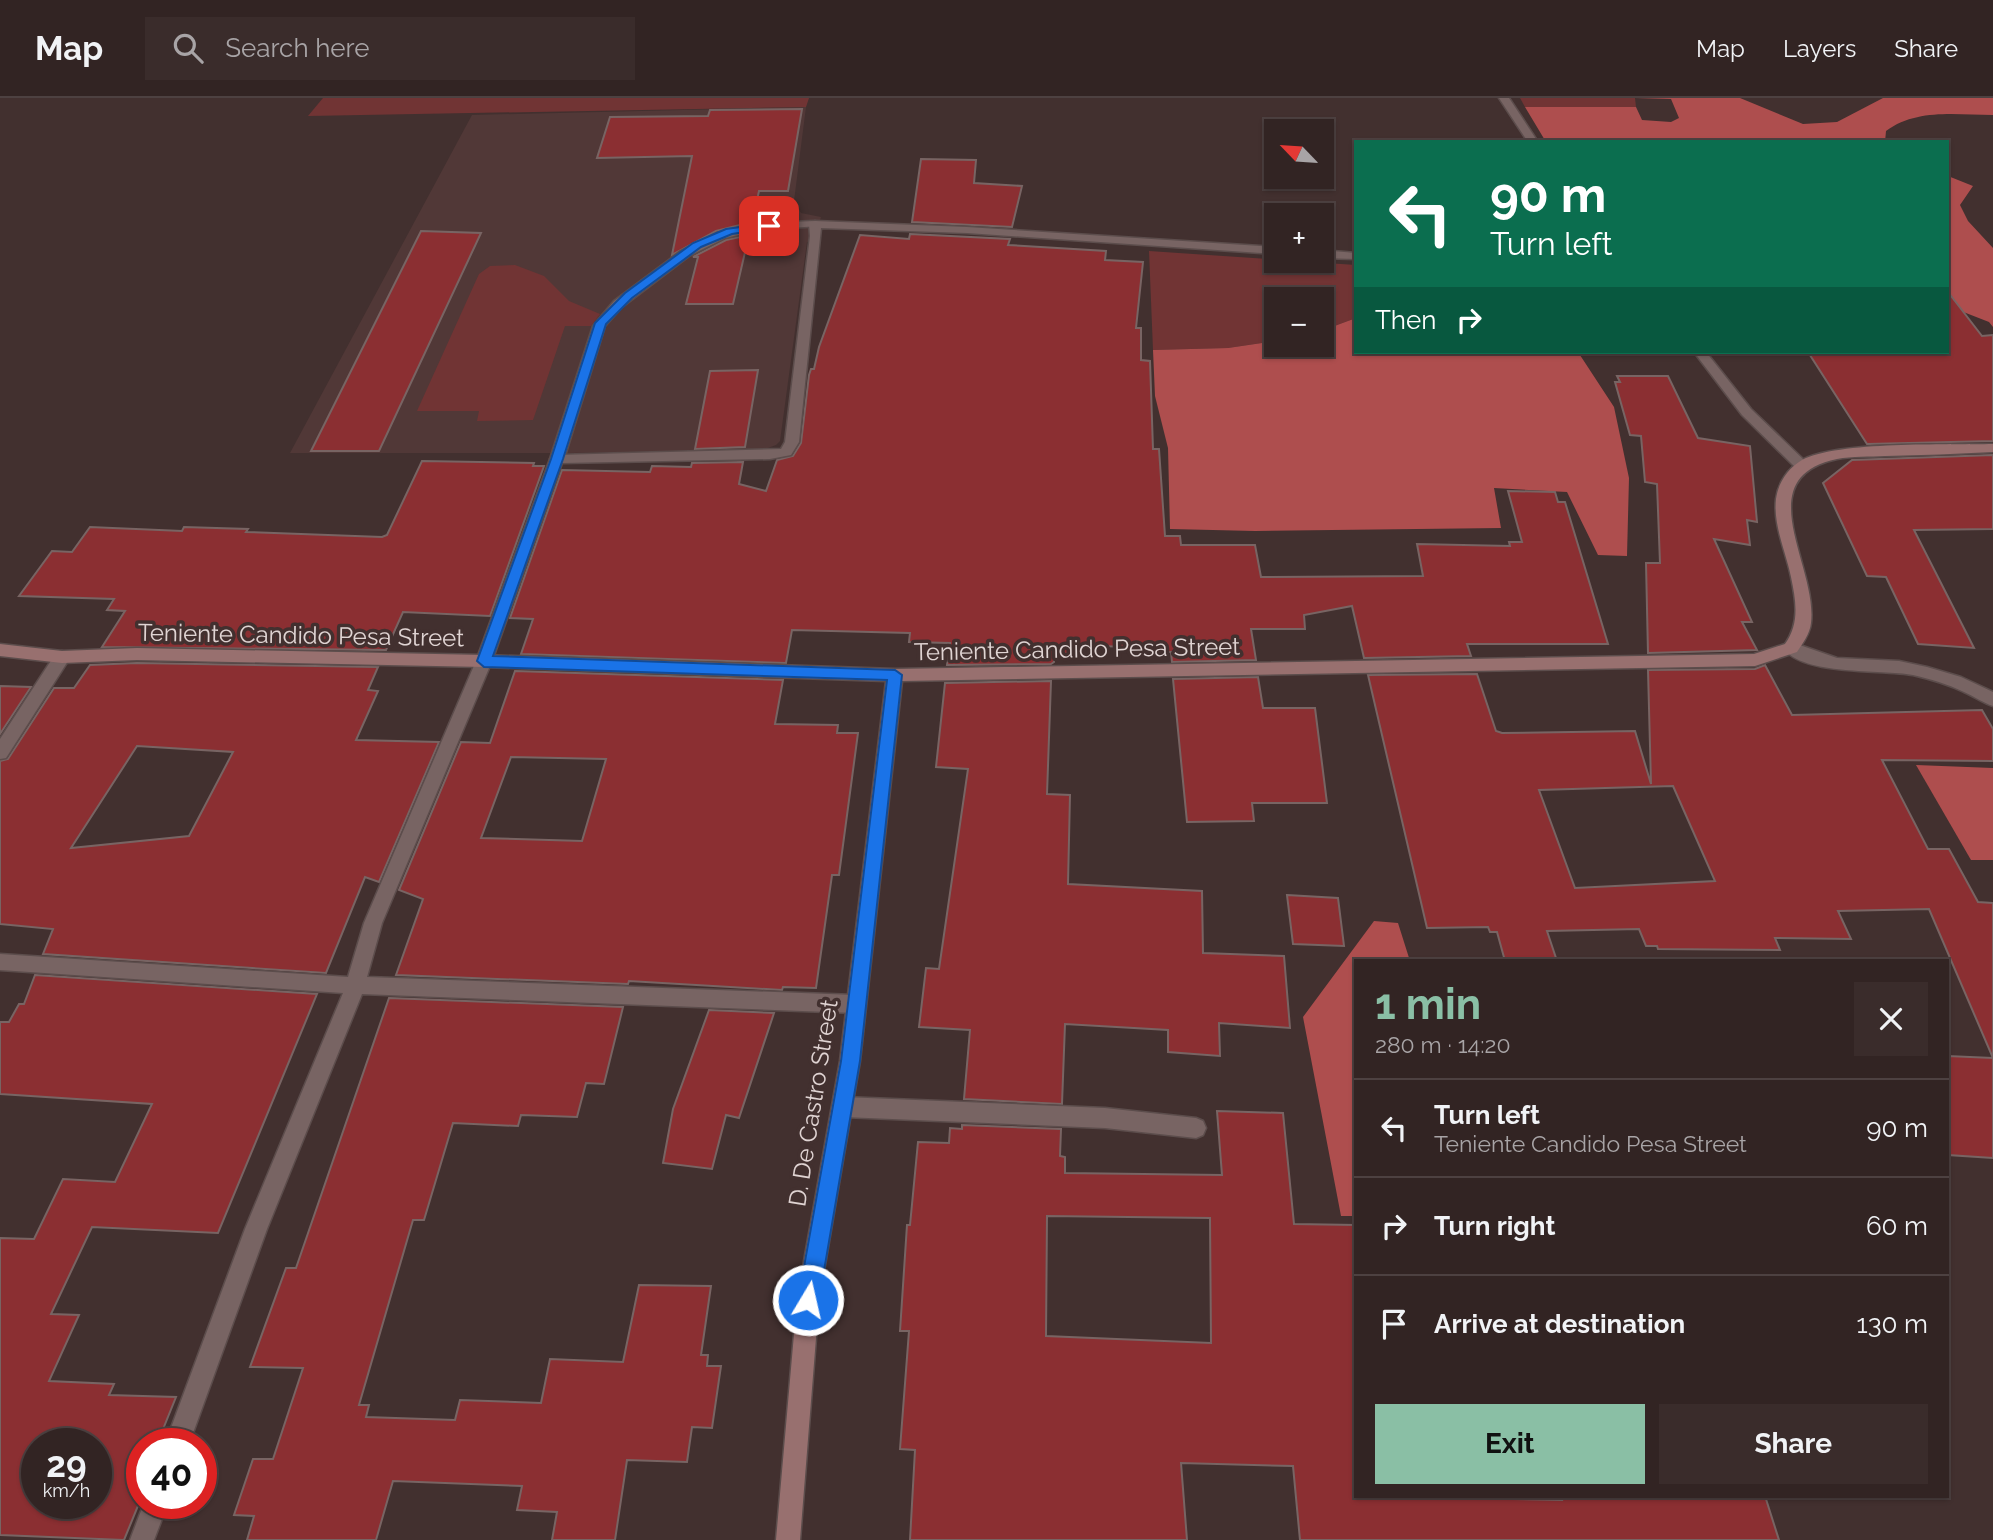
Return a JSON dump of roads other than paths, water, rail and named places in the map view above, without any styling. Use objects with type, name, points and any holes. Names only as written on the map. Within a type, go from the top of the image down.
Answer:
[{"type":"street","points":[[1504,98],[1532,140]]},
{"type":"street","points":[[183,1428],[256,1229],[356,985],[373,923],[484,661],[557,459],[599,327],[611,311],[685,252],[720,234],[750,227],[815,224],[940,229],[1264,250]]},
{"type":"street","points":[[557,459],[770,455],[786,452],[792,442],[816,236],[815,224]]},
{"type":"street","points":[[1334,255],[1354,256]]},
{"type":"street","points":[[1702,354],[1730,392],[1777,444],[1801,465]]},
{"type":"street","points":[[1993,448],[1824,456],[1801,465],[1788,481],[1782,504],[1803,623],[1791,648],[1817,661],[1838,666],[1885,666],[1934,675],[1993,700]]},
{"type":"street","name":"Teniente Candido Pesa Street","points":[[0,650],[62,657],[137,654],[484,661],[895,675],[1734,661],[1772,657],[1791,648]]},
{"type":"street","points":[[0,753],[62,657]]},
{"type":"street","name":"D. De Castro Street","points":[[788,1540],[808,1300],[829,1174],[844,1107],[895,675]]},
{"type":"street","points":[[0,962],[123,973],[356,985],[855,1004]]},
{"type":"street","points":[[844,1107],[1105,1118],[1196,1128]]},
{"type":"street","points":[[142,1540],[150,1519]]}]
